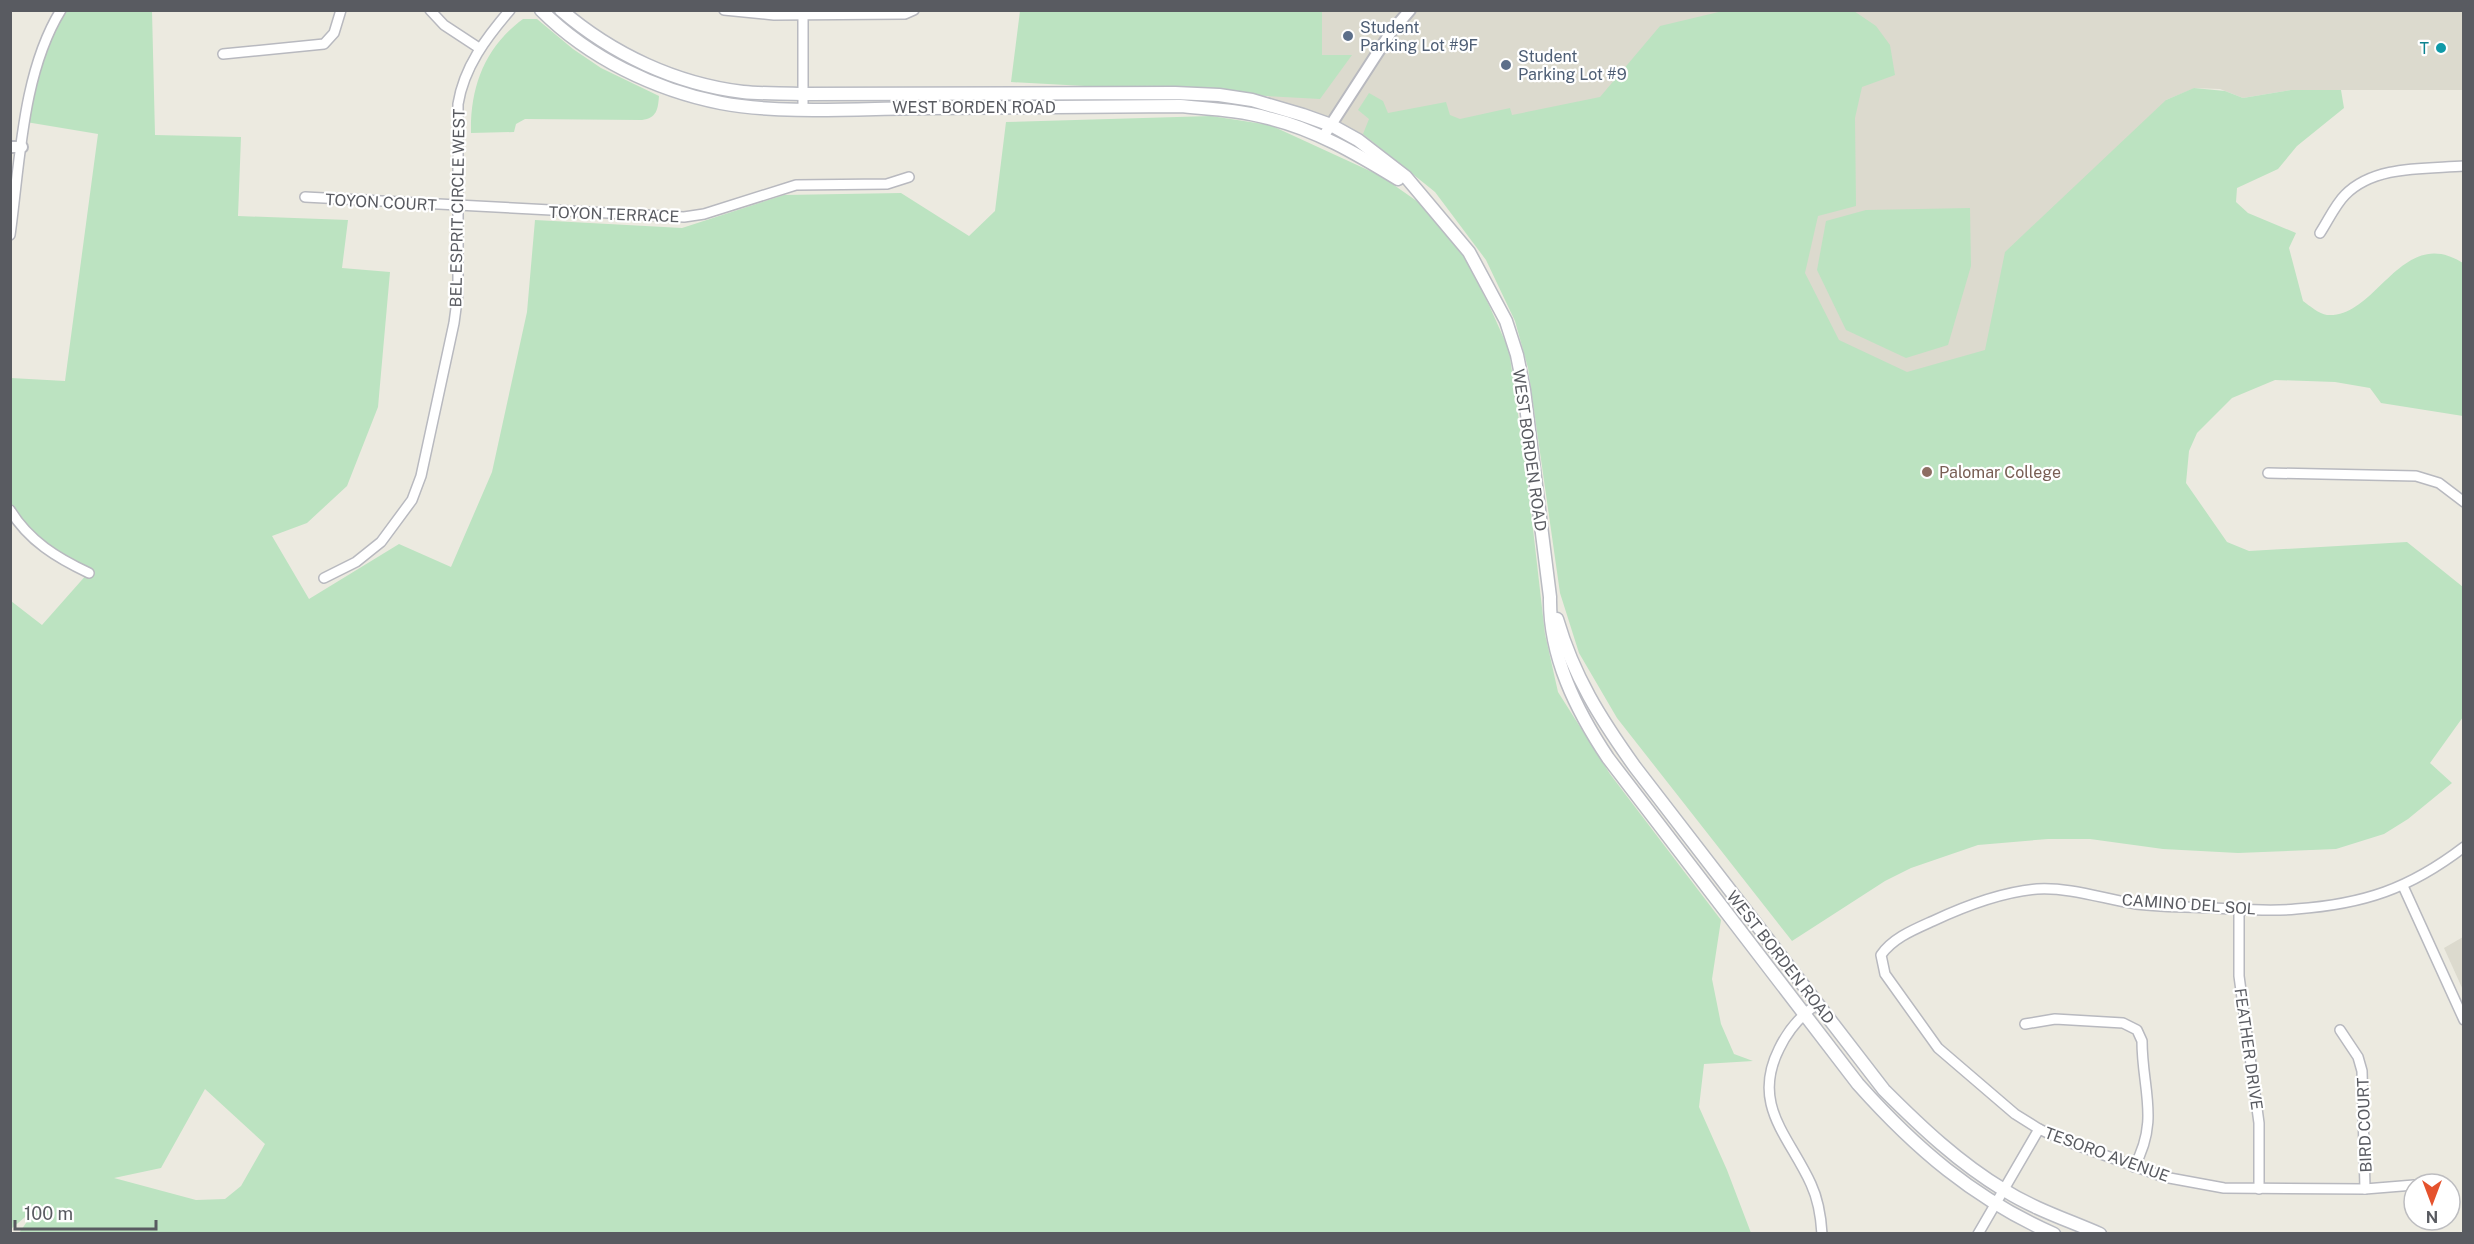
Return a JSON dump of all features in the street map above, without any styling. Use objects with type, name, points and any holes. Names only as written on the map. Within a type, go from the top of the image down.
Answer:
[{"type":"main road","name":"WEST BORDEN ROAD","points":[[541,10],[561,28],[601,56],[661,86],[722,103],[803,108],[1180,106],[1259,116],[1323,137],[1414,189]]},
{"type":"main road","name":"WEST BORDEN ROAD","points":[[561,10],[610,45],[643,64],[677,77],[743,92],[803,94],[1175,93],[1219,95],[1252,100],[1331,125],[1358,140],[1406,177],[1469,252],[1509,333],[1524,390],[1550,597],[1550,620],[1558,659],[1588,729],[1803,1014],[1858,1084],[1895,1126],[1940,1164],[1997,1204],[2026,1221],[2054,1233]]},
{"type":"main road","name":"WEST BORDEN ROAD","points":[[1550,597],[1567,653],[1598,715],[1635,767],[1884,1090],[1928,1134],[1974,1171],[2004,1191],[2036,1207],[2100,1233]]},
{"type":"street","points":[[10,235],[34,69],[48,30],[61,10]]},
{"type":"street","points":[[223,54],[324,44],[334,33],[341,10]]},
{"type":"street","points":[[430,10],[444,25],[479,48]]},
{"type":"street","name":"BEL ESPRIT CIRCLE WEST","points":[[324,578],[356,562],[381,543],[412,500],[421,476],[454,323],[458,293],[458,104],[461,85],[479,48],[510,10]]},
{"type":"street","points":[[724,10],[746,14],[803,15],[905,14],[914,10]]},
{"type":"street","points":[[1323,137],[1391,32],[1410,10]]},
{"type":"street","points":[[803,15],[803,108]]},
{"type":"street","points":[[10,147],[22,147]]},
{"type":"street","points":[[2320,234],[2343,196],[2365,178],[2398,171],[2463,166]]},
{"type":"street","name":"TOYON TERRACE","points":[[458,206],[684,217],[704,214],[796,185],[887,184],[909,177]]},
{"type":"street","name":"TOYON COURT","points":[[305,197],[458,206]]},
{"type":"street","points":[[2268,473],[2416,476],[2439,483],[2463,502]]},
{"type":"street","points":[[10,510],[19,525],[40,545],[88,573]]},
{"type":"street","name":"CAMINO DEL SOL","points":[[1881,955],[1889,944],[1950,913],[2000,896],[2039,889],[2088,894],[2137,904],[2294,910],[2334,905],[2384,894],[2435,869],[2463,847]]},
{"type":"street","points":[[2403,886],[2463,1020]]},
{"type":"street","name":"FEATHER DRIVE","points":[[2239,909],[2239,976],[2259,1123],[2259,1189]]},
{"type":"street","name":"TESORO AVENUE","points":[[1881,955],[1885,974],[1938,1048],[1989,1093],[2038,1129],[2164,1177],[2224,1188],[2365,1189],[2402,1185]]},
{"type":"street","points":[[1817,1004],[1803,1014],[1785,1038],[1770,1067],[1768,1093],[1772,1114],[1811,1185],[1818,1207],[1822,1233]]},
{"type":"street","points":[[2025,1024],[2055,1018],[2123,1023],[2137,1030],[2142,1041],[2150,1114],[2144,1148],[2134,1167]]},
{"type":"street","name":"BIRD COURT","points":[[2340,1030],[2358,1057],[2362,1071],[2365,1189]]},
{"type":"street","points":[[1978,1233],[1997,1204],[2038,1129]]},
{"type":"shaded area","name":"Palomar College","points":[[1271,11],[2463,11],[2463,90],[2291,90],[2243,98],[2220,89],[2195,88],[2166,100],[2151,667],[1768,656],[1700,171],[1379,162],[1317,127],[1268,110]]},
{"type":"shaded area","points":[[2463,937],[2463,990],[2444,948]]},
{"type":"green space","points":[[1727,10],[1854,11],[1876,26],[1890,45],[1895,75],[1862,87],[1855,118],[1856,206],[1818,216],[1805,273],[1839,340],[1907,372],[1985,350],[2005,252],[2166,100],[2194,88],[2225,91],[2243,98],[2291,90],[2341,90],[2344,108],[2297,146],[2278,169],[2237,188],[2236,202],[2248,213],[2296,233],[2289,248],[2303,301],[2327,315],[2345,312],[2361,303],[2406,263],[2423,255],[2441,254],[2463,263],[2463,416],[2381,403],[2370,388],[2335,382],[2275,380],[2232,398],[2197,433],[2189,451],[2186,483],[2227,542],[2249,551],[2407,542],[2463,587],[2463,717],[2430,763],[2452,783],[2408,819],[2384,834],[2336,849],[2238,853],[2163,849],[2090,839],[2048,839],[1978,845],[1911,868],[1885,881],[1792,941],[1617,718],[1579,653],[1560,593],[1528,368],[1515,321],[1486,260],[1435,192],[1363,134],[1369,119],[1358,110],[1369,93],[1383,101],[1388,113],[1446,102],[1450,115],[1460,119],[1510,108],[1512,115],[1600,97],[1660,26]]},
{"type":"green space","points":[[61,11],[152,11],[155,135],[241,137],[238,216],[348,220],[342,268],[390,272],[378,407],[347,486],[307,523],[272,536],[309,599],[399,544],[451,567],[492,472],[527,312],[535,220],[682,228],[784,195],[901,193],[969,236],[995,211],[1006,122],[1211,116],[1270,125],[1381,176],[1421,204],[1460,248],[1509,350],[1528,485],[1545,634],[1558,692],[1610,774],[1721,920],[1712,979],[1721,1024],[1734,1054],[1753,1061],[1704,1064],[1699,1107],[1727,1170],[1751,1233],[19,1233],[38,1206],[11,1229],[11,601],[42,625],[88,573],[40,545],[11,510],[11,378],[65,381],[98,134],[26,122],[35,68]],"holes":[[[205,1089],[265,1144],[241,1186],[225,1199],[196,1200],[114,1178],[161,1168]]]},
{"type":"green space","points":[[1020,11],[1322,11],[1322,55],[1352,55],[1320,99],[1011,82]]},
{"type":"green space","points":[[523,19],[537,19],[573,49],[601,68],[659,96],[654,115],[642,120],[525,119],[516,124],[514,132],[471,133],[473,100],[482,69],[499,42]]},
{"type":"green space","points":[[1970,208],[1971,266],[1948,345],[1906,358],[1846,330],[1817,270],[1826,221],[1866,210]]},
{"type":"place","name":"Student Parking Lot #9F","points":[[1348,36]]},
{"type":"place","name":"T","points":[[2441,48]]},
{"type":"place","name":"Student Parking Lot #9","points":[[1506,65]]},
{"type":"place","name":"Palomar College","points":[[1927,472]]}]
